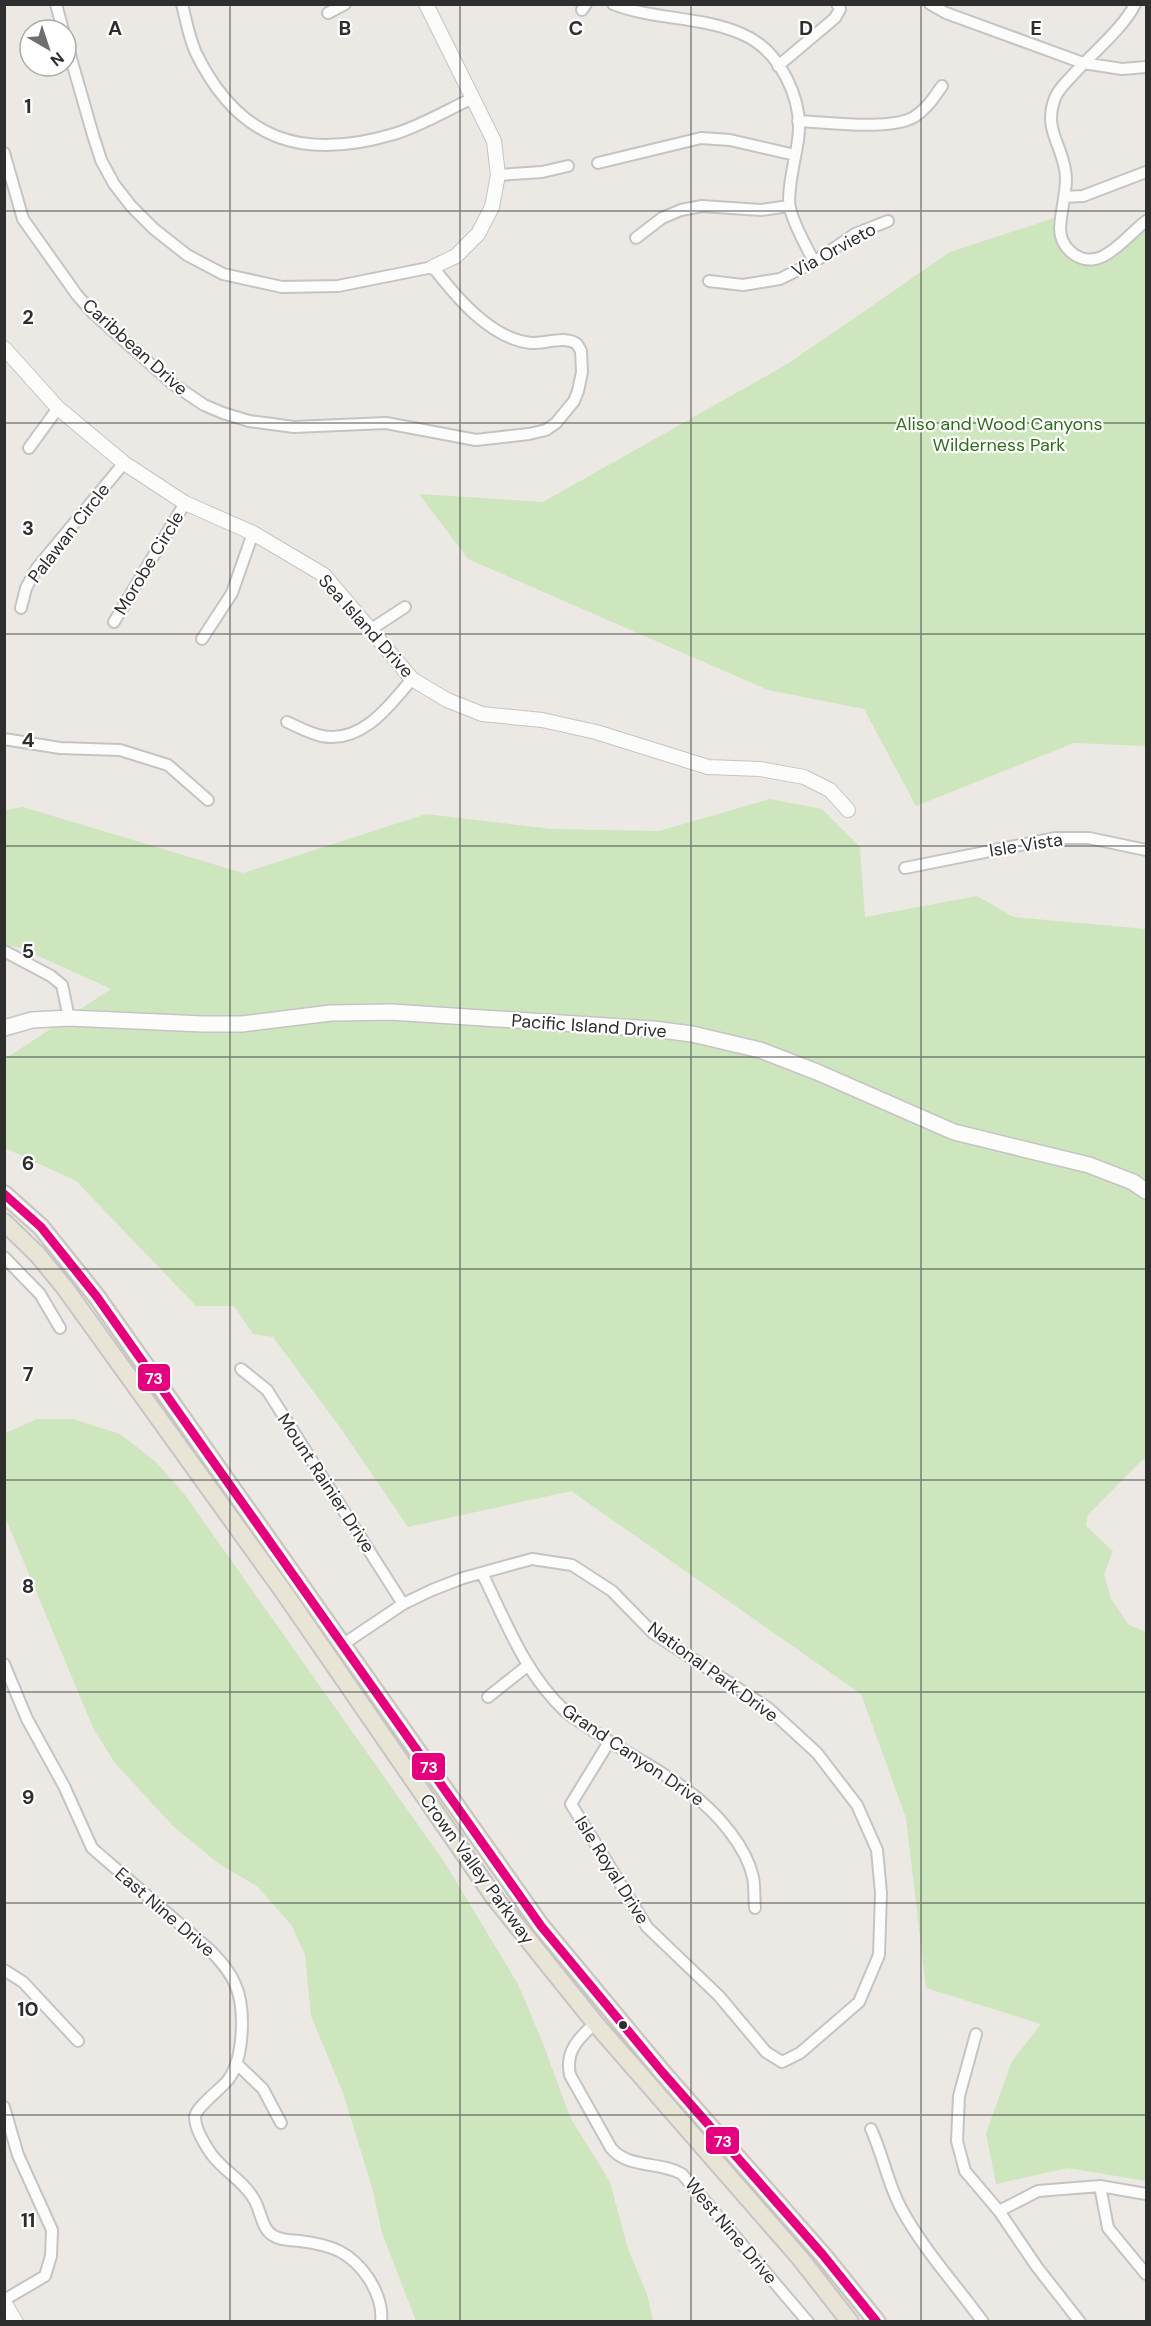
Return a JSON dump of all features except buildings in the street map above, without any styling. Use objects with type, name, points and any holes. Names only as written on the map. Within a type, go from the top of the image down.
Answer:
[{"type":"main road","name":"Pacific Island Drive","points":[[4,1028],[32,1020],[69,1018],[242,1024],[331,1013],[392,1012],[653,1029],[692,1034],[733,1042],[790,1060],[954,1132],[1089,1165],[1133,1182],[1146,1191]]},
{"type":"main road","name":"Crown Valley Parkway","points":[[4,1194],[41,1227],[86,1282],[504,1877],[541,1926],[663,2073],[760,2182],[877,2322]]},
{"type":"main road","name":"Crown Valley Parkway","points":[[4,1222],[38,1255],[65,1288],[283,1591],[494,1897],[595,2023],[800,2258],[849,2322]]},
{"type":"main road","points":[[283,1591],[294,1594],[323,1639],[342,1645],[343,1663],[357,1684],[356,1697]]},
{"type":"main road","points":[[562,1951],[561,1967],[595,2010],[595,2023],[608,2025],[650,2071],[663,2073]]},
{"type":"street","points":[[182,4],[195,51],[210,77],[228,101],[244,117],[270,135],[293,143],[315,146],[343,145],[394,134],[473,98]]},
{"type":"street","points":[[328,13],[345,4]]},
{"type":"street","points":[[77,78],[96,144],[114,184],[139,214],[188,255],[223,274],[282,287],[338,286],[433,267],[456,256],[478,234],[492,207],[498,175],[494,141],[426,4]]},
{"type":"street","points":[[613,4],[645,14],[728,28],[758,43],[778,66],[789,82],[796,100],[798,121],[798,139],[789,206],[814,262]]},
{"type":"street","points":[[778,66],[835,18],[840,9],[837,4]]},
{"type":"street","points":[[930,4],[946,13],[1083,63],[1122,69],[1146,67]]},
{"type":"street","points":[[1135,4],[1109,37],[1056,95],[1050,121],[1052,135],[1064,160],[1066,179],[1060,230],[1062,241],[1069,250],[1080,259],[1088,261],[1100,259],[1146,221]]},
{"type":"street","points":[[798,121],[895,123],[913,118],[927,107],[942,86]]},
{"type":"street","points":[[598,164],[701,138],[730,140],[795,155]]},
{"type":"street","name":"Caribbean Drive","points":[[4,153],[23,219],[72,290],[93,313],[167,379],[204,405],[249,421],[281,426],[319,428],[386,423],[476,440],[539,432],[560,420],[572,405],[580,385],[582,357],[577,345],[567,340],[530,343],[500,333],[486,324],[455,294],[433,267]]},
{"type":"street","points":[[498,175],[568,166]]},
{"type":"street","points":[[1064,197],[1083,196],[1146,171]]},
{"type":"street","points":[[636,238],[662,218],[681,210],[702,206],[761,210],[789,206]]},
{"type":"street","name":"Via Orvieto","points":[[709,281],[743,285],[780,279],[814,262],[855,234],[888,221]]},
{"type":"street","name":"Sea Island Drive","points":[[4,348],[58,408],[124,463],[185,503],[253,533],[324,575],[412,679],[447,700],[482,714],[542,720],[596,732],[708,767],[760,769],[804,777],[830,790],[848,810]]},
{"type":"street","points":[[29,448],[58,408]]},
{"type":"street","name":"Palawan Circle","points":[[21,608],[26,588],[37,568],[124,463]]},
{"type":"street","name":"Morobe Circle","points":[[114,622],[185,503]]},
{"type":"street","points":[[202,639],[232,592],[253,533]]},
{"type":"street","points":[[370,630],[405,607]]},
{"type":"street","points":[[288,722],[323,736],[343,735],[381,716],[412,679]]},
{"type":"street","points":[[4,740],[60,748],[120,750],[168,765],[208,800]]},
{"type":"street","name":"Isle Vista","points":[[905,868],[1054,838],[1089,838],[1146,850]]},
{"type":"street","points":[[4,951],[51,976],[62,985],[69,1018]]},
{"type":"street","points":[[4,1257],[40,1294],[60,1328]]},
{"type":"street","name":"Mount Rainier Drive","points":[[241,1369],[267,1390],[403,1604]]},
{"type":"street","name":"National Park Drive","points":[[342,1645],[403,1604],[432,1590],[482,1573],[536,1558],[580,1568],[612,1591],[653,1633],[768,1708],[817,1753],[857,1805],[877,1850],[881,1893],[879,1955],[859,2002],[800,2053],[782,2062]]},
{"type":"street","name":"Grand Canyon Drive","points":[[482,1573],[527,1666],[543,1688],[568,1713],[609,1742],[672,1778],[702,1800],[718,1816],[745,1855],[753,1878],[754,1908]]},
{"type":"street","name":"East Nine Drive","points":[[4,1664],[27,1719],[64,1786],[92,1848],[211,1951],[226,1967],[236,1985],[242,2044],[229,2079],[200,2107],[195,2116],[196,2125],[205,2144],[221,2165],[250,2193],[272,2236],[329,2247],[358,2262],[374,2287],[382,2310],[381,2322]]},
{"type":"street","points":[[488,1697],[527,1666]]},
{"type":"street","name":"Isle Royal Drive","points":[[609,1742],[571,1804],[647,1927],[719,1996],[766,2052],[782,2062]]},
{"type":"street","points":[[4,1970],[23,1982],[78,2041]]},
{"type":"street","name":"West Nine Drive","points":[[595,2023],[576,2041],[569,2053],[567,2064],[570,2075],[610,2148],[622,2158],[665,2167],[682,2174],[808,2322]]},
{"type":"street","points":[[976,2034],[959,2096],[957,2141],[965,2171],[999,2211],[1037,2267],[1080,2322]]},
{"type":"street","points":[[236,2063],[263,2089],[281,2123]]},
{"type":"street","points":[[4,2107],[18,2155],[52,2230],[51,2256],[45,2276],[4,2301],[16,2322]]},
{"type":"street","points":[[871,2129],[882,2152],[888,2178],[901,2209],[983,2322]]},
{"type":"street","points":[[999,2211],[1038,2192],[1100,2186],[1146,2194]]},
{"type":"street","points":[[1100,2186],[1108,2228],[1146,2274]]},
{"type":"green space","name":"Aliso and Wood Canyons Wilderness Park","points":[[1057,217],[1056,234],[1064,254],[1074,261],[1086,264],[1103,264],[1115,258],[1146,228],[1146,746],[1074,743],[916,806],[864,709],[768,690],[468,559],[419,494],[543,502],[789,363],[950,252]]},
{"type":"green space","points":[[770,799],[822,809],[860,847],[865,917],[977,896],[1014,917],[1146,929],[1146,1458],[1088,1515],[1086,1526],[1113,1551],[1104,1574],[1111,1599],[1129,1625],[1146,1632],[1146,2181],[1068,2168],[996,2184],[986,2133],[1012,2061],[1041,2024],[926,1988],[906,1818],[861,1694],[571,1491],[408,1527],[339,1426],[273,1337],[253,1334],[234,1306],[196,1306],[76,1181],[5,1148],[5,1059],[111,989],[21,948],[5,945],[5,810],[23,807],[243,873],[426,814],[552,829],[659,831]]},
{"type":"green space","points":[[37,1419],[73,1419],[120,1434],[155,1461],[185,1495],[445,1863],[518,1984],[570,2117],[610,2182],[628,2249],[647,2294],[653,2321],[416,2321],[382,2233],[373,2191],[343,2093],[311,2016],[305,1955],[292,1926],[258,1887],[218,1863],[173,1826],[115,1763],[94,1730],[5,1517],[5,1433]]},
{"type":"transit line","name":"73","points":[[4,1194],[41,1227],[97,1297],[541,1926],[663,2073],[823,2255],[877,2322]]}]
